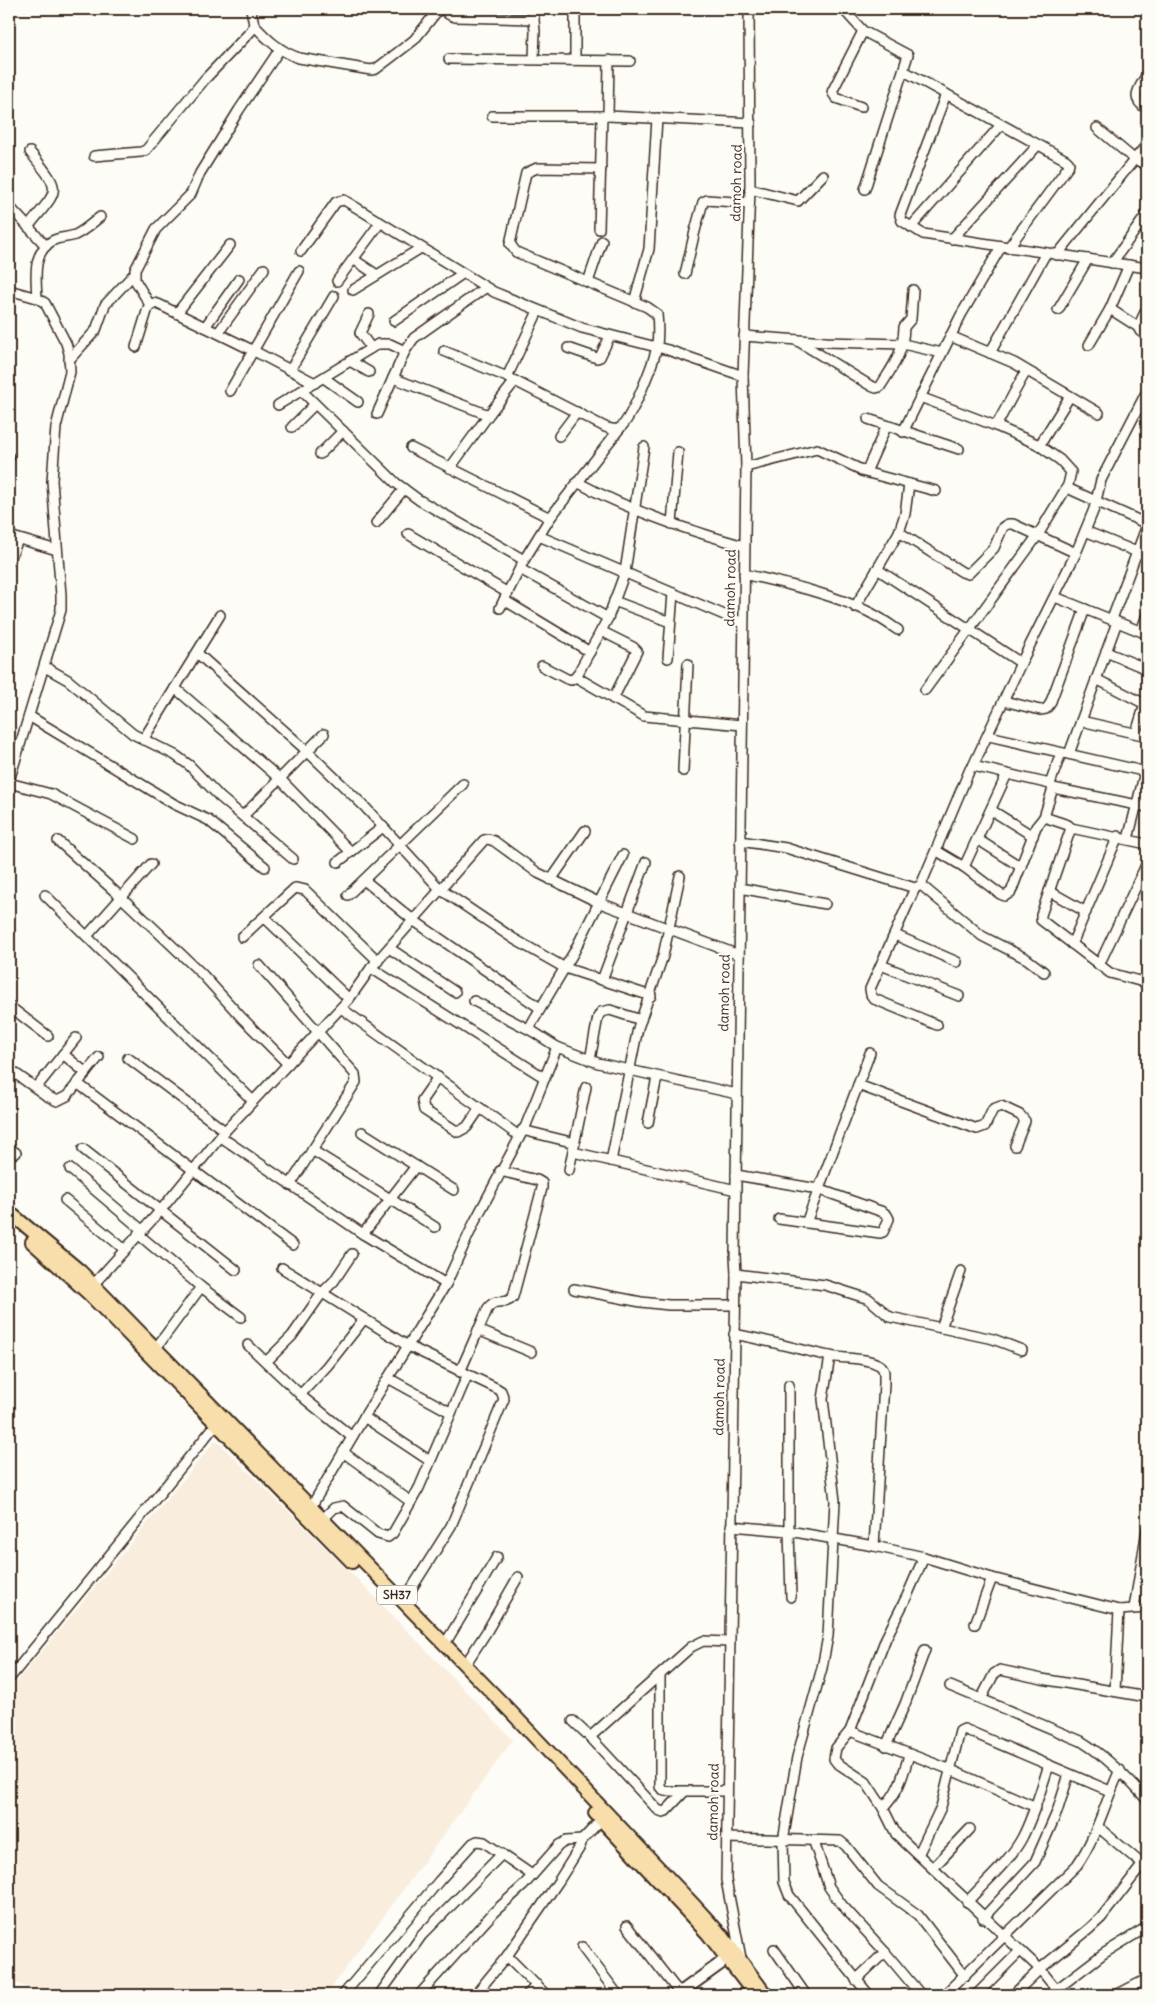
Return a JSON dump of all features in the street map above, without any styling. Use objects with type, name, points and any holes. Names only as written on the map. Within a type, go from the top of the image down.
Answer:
[{"type":"main road","name":"SH37","points":[[9,1212],[57,1251],[156,1348],[445,1644],[714,1926],[740,1975],[755,1995]]},
{"type":"main road","name":"SH37","points":[[9,1223],[72,1276],[482,1694],[692,1916],[730,1954],[742,1962],[766,1995]]},
{"type":"street","points":[[251,9],[254,24],[274,45],[298,58],[376,69],[414,40],[439,9]]},
{"type":"street","points":[[444,9],[448,14],[455,17],[496,13],[534,19]]},
{"type":"street","points":[[533,9],[534,59]]},
{"type":"street","points":[[575,9],[575,60]]},
{"type":"street","name":"damoh road","points":[[740,1975],[742,1962],[726,1880],[746,467],[743,376],[751,123],[749,9]]},
{"type":"street","points":[[843,9],[864,31],[906,53],[908,59],[864,189]]},
{"type":"street","points":[[94,156],[146,150],[205,79],[251,31],[254,24]]},
{"type":"street","points":[[861,107],[836,98],[832,92],[864,31]]},
{"type":"street","points":[[69,360],[96,330],[105,306],[133,275],[156,229],[191,194],[205,165],[280,49]]},
{"type":"street","points":[[449,59],[630,61]]},
{"type":"street","points":[[599,229],[609,60]]},
{"type":"street","points":[[903,432],[950,336],[1005,247],[1068,167],[1066,160],[904,71]]},
{"type":"street","points":[[1147,74],[1136,95],[1137,100],[1147,109]]},
{"type":"street","points":[[946,94],[900,215],[902,221],[923,234],[1147,268]]},
{"type":"street","points":[[492,116],[605,116],[751,123]]},
{"type":"street","points":[[634,302],[650,249],[657,118]]},
{"type":"street","points":[[911,227],[1001,125]]},
{"type":"street","points":[[1096,128],[1134,159],[1147,165]]},
{"type":"street","points":[[1058,255],[1147,144]]},
{"type":"street","points":[[952,239],[1038,145]]},
{"type":"street","points":[[28,227],[52,197],[55,186],[52,179],[30,152]]},
{"type":"street","points":[[504,600],[524,560],[550,518],[627,419],[638,398],[657,346],[657,314],[654,310],[516,252],[510,244],[526,173],[537,168],[602,169]]},
{"type":"street","points":[[750,189],[798,201],[823,175]]},
{"type":"street","points":[[300,251],[339,200],[344,200],[485,288],[582,328],[657,346],[743,376]]},
{"type":"street","points":[[685,274],[694,231],[704,202],[707,200],[749,203]]},
{"type":"street","points":[[9,206],[46,246]]},
{"type":"street","points":[[1112,263],[1147,214]]},
{"type":"street","points":[[37,298],[36,265],[39,256],[46,246],[53,241],[81,232],[100,217]]},
{"type":"street","points":[[337,281],[380,223]]},
{"type":"street","points":[[588,282],[602,241]]},
{"type":"street","points":[[177,313],[230,245]]},
{"type":"street","points":[[353,290],[421,248]]},
{"type":"street","points":[[990,353],[1046,253]]},
{"type":"street","points":[[1058,310],[1088,259]]},
{"type":"street","points":[[353,260],[377,275]]},
{"type":"street","points":[[1089,345],[1110,309],[1129,265]]},
{"type":"street","points":[[218,333],[264,269]]},
{"type":"street","points":[[230,392],[299,271]]},
{"type":"street","points":[[394,321],[462,274]]},
{"type":"street","points":[[133,275],[150,305],[136,346]]},
{"type":"street","points":[[205,327],[240,279]]},
{"type":"street","points":[[377,414],[405,351],[418,334],[485,288]]},
{"type":"street","points":[[9,290],[37,298],[50,309],[66,343],[70,372],[56,427],[52,481],[61,610],[9,782],[51,794],[134,839]]},
{"type":"street","points":[[796,340],[876,388],[880,387],[900,355],[904,327],[912,319],[913,290]]},
{"type":"street","points":[[290,370],[334,296]]},
{"type":"street","points":[[150,305],[158,304],[315,383]]},
{"type":"street","points":[[1138,327],[1147,308]]},
{"type":"street","points":[[1110,309],[1138,327],[1147,336]]},
{"type":"street","points":[[450,468],[490,413],[511,379],[538,311]]},
{"type":"street","points":[[369,314],[360,333],[371,348]]},
{"type":"street","points":[[568,348],[597,358],[600,357],[610,336]]},
{"type":"street","points":[[744,336],[903,344],[942,354]]},
{"type":"street","points":[[950,336],[1026,371],[1099,412]]},
{"type":"street","points":[[278,406],[371,348],[384,343],[405,351]]},
{"type":"street","points":[[444,350],[511,379],[612,430],[620,428]]},
{"type":"street","points":[[350,361],[369,372]]},
{"type":"street","points":[[996,426],[1026,371]]},
{"type":"street","points":[[324,378],[358,402]]},
{"type":"street","points":[[393,378],[482,414],[490,413]]},
{"type":"street","points":[[302,391],[404,489],[468,530],[524,560]]},
{"type":"street","points":[[938,1025],[874,999],[870,989],[937,851],[970,769],[989,736],[1022,663],[1076,554],[1096,502],[1101,480],[1147,391]]},
{"type":"street","points":[[1037,444],[1041,443],[1070,396]]},
{"type":"street","points":[[920,397],[1037,444],[1060,460],[1071,472],[1066,488],[1038,535],[968,628],[925,690]]},
{"type":"street","points":[[292,427],[315,404]]},
{"type":"street","points":[[559,436],[577,412]]},
{"type":"street","points":[[868,419],[886,427],[959,449]]},
{"type":"street","points":[[866,472],[886,427]]},
{"type":"street","points":[[320,454],[343,431]]},
{"type":"street","points":[[542,666],[567,679],[571,680],[576,677],[608,618],[624,572],[644,447]]},
{"type":"street","points":[[411,448],[550,518]]},
{"type":"street","points":[[746,467],[817,449],[866,472]]},
{"type":"street","points":[[672,524],[678,452]]},
{"type":"street","points":[[846,467],[936,491]]},
{"type":"street","points":[[577,482],[608,499],[634,510],[744,546]]},
{"type":"street","points":[[855,607],[899,532],[909,484]]},
{"type":"street","points":[[937,851],[964,867],[1000,894],[1005,896],[1011,892],[1039,822],[1044,818],[1052,786],[1081,721],[1106,652],[1147,524],[1066,488]]},
{"type":"street","points":[[376,523],[404,489]]},
{"type":"street","points":[[899,532],[968,574],[990,554],[1003,527],[1008,524],[1013,524],[1038,535],[1076,554]]},
{"type":"street","points":[[1085,531],[1147,556]]},
{"type":"street","points":[[408,534],[504,600],[590,652]]},
{"type":"street","points":[[9,536],[57,550]]},
{"type":"street","points":[[539,536],[743,623]]},
{"type":"street","points":[[9,561],[18,540]]},
{"type":"street","points":[[520,569],[608,618]]},
{"type":"street","points":[[877,569],[1022,663]]},
{"type":"street","points":[[744,574],[798,587],[855,607],[868,612],[898,630]]},
{"type":"street","points":[[668,658],[673,593]]},
{"type":"street","points":[[1054,597],[1144,633],[1147,615]]},
{"type":"street","points":[[614,601],[670,622]]},
{"type":"street","points":[[1004,701],[1040,710],[1046,709],[1050,704],[1085,609]]},
{"type":"street","points":[[143,740],[220,615]]},
{"type":"street","points":[[601,631],[633,647],[636,652],[613,699]]},
{"type":"street","points":[[1106,652],[1147,669]]},
{"type":"street","points":[[197,653],[307,751],[364,806],[440,889],[514,940],[565,968],[651,996]]},
{"type":"street","points":[[683,772],[688,664]]},
{"type":"street","points":[[44,668],[68,680],[133,734],[175,754],[294,859]]},
{"type":"street","points":[[576,677],[644,716],[742,725]]},
{"type":"street","points":[[1096,679],[1145,704],[1136,733]]},
{"type":"street","points":[[175,688],[280,779],[351,852]]},
{"type":"street","points":[[29,716],[174,804],[208,820],[265,867]]},
{"type":"street","points":[[1081,721],[1147,736]]},
{"type":"street","points":[[243,816],[324,734]]},
{"type":"street","points":[[989,736],[1146,772],[1128,839]]},
{"type":"street","points":[[973,766],[1147,807]]},
{"type":"street","points":[[964,867],[1007,774]]},
{"type":"street","points":[[348,896],[463,784]]},
{"type":"street","points":[[990,810],[1033,836]]},
{"type":"street","points":[[1044,818],[1068,825],[1071,828],[1118,836],[1147,844]]},
{"type":"street","points":[[338,862],[383,827]]},
{"type":"street","points":[[1071,828],[1041,914],[1041,920],[1115,976],[1147,983]]},
{"type":"street","points":[[551,880],[585,830]]},
{"type":"street","points":[[1072,944],[1118,836]]},
{"type":"street","points":[[93,1285],[160,1210],[223,1134],[349,1000],[374,964],[484,840],[488,839],[551,880],[600,904],[739,954]]},
{"type":"street","points":[[977,839],[1021,867]]},
{"type":"street","points":[[58,841],[121,897],[202,974],[288,1064]]},
{"type":"street","points":[[740,841],[786,848],[918,887],[982,936],[1027,959],[1044,972]]},
{"type":"street","points":[[532,1031],[530,1027],[600,904],[623,855]]},
{"type":"street","points":[[602,980],[646,862]]},
{"type":"street","points":[[1099,965],[1147,863]]},
{"type":"street","points":[[87,936],[151,864]]},
{"type":"street","points":[[611,1161],[628,1070],[641,1020],[651,996],[663,956],[680,876]]},
{"type":"street","points":[[364,880],[413,920],[540,1008]]},
{"type":"street","points":[[242,937],[295,888],[305,890],[374,964],[545,1078]]},
{"type":"street","points":[[740,888],[825,904]]},
{"type":"street","points":[[1049,891],[1086,912]]},
{"type":"street","points":[[45,895],[253,1101]]},
{"type":"street","points":[[264,917],[349,1000]]},
{"type":"street","points":[[895,935],[957,962]]},
{"type":"street","points":[[389,948],[455,992]]},
{"type":"street","points":[[259,965],[355,1074],[356,1078],[356,1082],[290,1185]]},
{"type":"street","points":[[881,965],[959,996]]},
{"type":"street","points":[[474,1001],[532,1031],[557,1047],[590,1060],[737,1094]]},
{"type":"street","points":[[9,1006],[48,1036]]},
{"type":"street","points":[[341,1008],[480,1108],[521,1133],[611,1161],[736,1190]]},
{"type":"street","points":[[590,1060],[598,1017],[601,1012],[610,1010],[641,1020]]},
{"type":"street","points":[[36,1088],[76,1038]]},
{"type":"street","points":[[311,1507],[364,1416],[446,1284],[500,1171],[521,1133],[557,1047]]},
{"type":"street","points":[[806,1223],[870,1053]]},
{"type":"street","points":[[63,1054],[86,1072]]},
{"type":"street","points":[[9,1069],[57,1101],[67,1096],[99,1057]]},
{"type":"street","points":[[128,1058],[290,1185],[363,1234],[446,1284]]},
{"type":"street","points":[[648,1122],[657,1077]]},
{"type":"street","points":[[438,1078],[422,1100],[424,1110],[458,1132],[467,1126],[480,1108]]},
{"type":"street","points":[[77,1083],[293,1245]]},
{"type":"street","points":[[858,1085],[977,1129],[985,1126],[993,1109],[1001,1106],[1020,1115],[1025,1121],[1015,1146]]},
{"type":"street","points":[[569,1170],[586,1087]]},
{"type":"street","points":[[362,1132],[454,1190]]},
{"type":"street","points":[[83,1149],[236,1270]]},
{"type":"street","points":[[312,1150],[435,1227]]},
{"type":"street","points":[[363,1234],[416,1166]]},
{"type":"street","points":[[70,1169],[201,1287],[241,1317]]},
{"type":"street","points":[[323,1519],[334,1508],[343,1506],[378,1534],[388,1537],[393,1534],[411,1502],[450,1412],[478,1330],[488,1308],[492,1303],[497,1301],[505,1303],[514,1297],[542,1183],[537,1180],[500,1171]]},
{"type":"street","points":[[736,1175],[818,1189],[883,1212],[889,1219],[883,1232],[874,1233],[779,1219]]},
{"type":"street","points":[[65,1200],[124,1249]]},
{"type":"street","points":[[266,1362],[292,1336],[352,1254]]},
{"type":"street","points":[[282,1268],[408,1346],[501,1391],[504,1399],[451,1526],[403,1602]]},
{"type":"street","points":[[941,1328],[961,1270]]},
{"type":"street","points":[[736,1274],[825,1285],[869,1299],[890,1317],[993,1339],[1022,1350]]},
{"type":"street","points":[[156,1348],[201,1287]]},
{"type":"street","points":[[574,1289],[641,1302],[708,1306],[734,1305]]},
{"type":"street","points":[[300,1395],[327,1366],[364,1319]]},
{"type":"street","points":[[478,1330],[531,1352]]},
{"type":"street","points":[[734,1334],[776,1342],[830,1356],[878,1363],[884,1372],[874,1546]]},
{"type":"street","points":[[248,1345],[300,1395],[352,1437]]},
{"type":"street","points":[[830,1356],[823,1400],[835,1501],[828,1636],[822,1668],[797,1757],[783,1841],[784,1882],[789,1895],[869,1995]]},
{"type":"street","points":[[388,1378],[450,1412]]},
{"type":"street","points":[[789,1385],[791,1598]]},
{"type":"street","points":[[364,1416],[430,1461]]},
{"type":"street","points":[[9,1679],[216,1423]]},
{"type":"street","points":[[343,1452],[411,1502]]},
{"type":"street","points":[[731,1526],[789,1531],[874,1546],[924,1557],[992,1578],[1119,1610],[1147,1608]]},
{"type":"street","points":[[1134,1608],[1147,1530]]},
{"type":"street","points":[[445,1644],[497,1557]]},
{"type":"street","points":[[924,1557],[886,1638],[850,1731],[836,1748],[834,1759],[836,1763],[866,1782],[883,1808],[896,1834],[912,1850],[919,1853],[966,1902],[1040,1969],[1059,1992],[1103,1954],[1147,1927]]},
{"type":"street","points":[[465,1665],[518,1577]]},
{"type":"street","points":[[975,1624],[992,1578]]},
{"type":"street","points":[[1115,1691],[1119,1610]]},
{"type":"street","points":[[590,1737],[696,1644],[703,1641],[729,1642]]},
{"type":"street","points":[[886,1746],[905,1704],[925,1650]]},
{"type":"street","points":[[981,1699],[994,1674],[1000,1670],[1042,1680],[1147,1697]]},
{"type":"street","points":[[660,1676],[660,1787],[665,1791],[727,1791]]},
{"type":"street","points":[[950,1686],[1081,1741],[1120,1770],[1147,1800]]},
{"type":"street","points":[[573,1721],[661,1812],[671,1807],[684,1792]]},
{"type":"street","points":[[919,1853],[941,1807],[958,1734],[964,1730],[1110,1791]]},
{"type":"street","points":[[850,1731],[951,1770],[1036,1807]]},
{"type":"street","points":[[883,1808],[899,1788],[909,1755]]},
{"type":"street","points":[[966,1902],[1009,1856],[1022,1838],[1036,1807],[1050,1765]]},
{"type":"street","points":[[944,1995],[1077,1865],[1086,1852],[1098,1827],[1098,1821],[1120,1770]]},
{"type":"street","points":[[983,1918],[1035,1862],[1058,1812],[1069,1774]]},
{"type":"street","points":[[475,1995],[507,1956],[562,1875],[580,1847],[582,1840],[602,1820]]},
{"type":"street","points":[[1013,1995],[1040,1969],[1100,1918],[1145,1861],[1098,1827]]},
{"type":"street","points":[[933,1868],[970,1829]]},
{"type":"street","points":[[727,1838],[814,1842],[840,1841],[878,1886],[918,1915],[965,1976]]},
{"type":"street","points":[[419,1995],[494,1912],[523,1886],[559,1845],[582,1840]]},
{"type":"street","points":[[344,1995],[473,1843],[477,1841],[484,1842],[532,1875]]},
{"type":"street","points":[[814,1842],[829,1887],[842,1905],[921,1995]]},
{"type":"street","points":[[379,1995],[422,1935],[502,1854]]},
{"type":"street","points":[[627,1926],[679,1995],[730,1954]]},
{"type":"street","points":[[582,1947],[618,1995]]},
{"type":"street","points":[[774,1949],[806,1995]]},
{"type":"street","points":[[976,1995],[1020,1951]]},
{"type":"street","points":[[856,1980],[885,1952]]},
{"type":"street","points":[[507,1956],[546,1995]]},
{"type":"street","points":[[1116,1995],[1147,1979]]},
{"type":"street","points":[[527,1995],[537,1984]]},
{"type":"shaded area","points":[[216,1440],[365,1587],[513,1740],[326,1995],[43,1995],[9,1980],[9,1691]]}]
